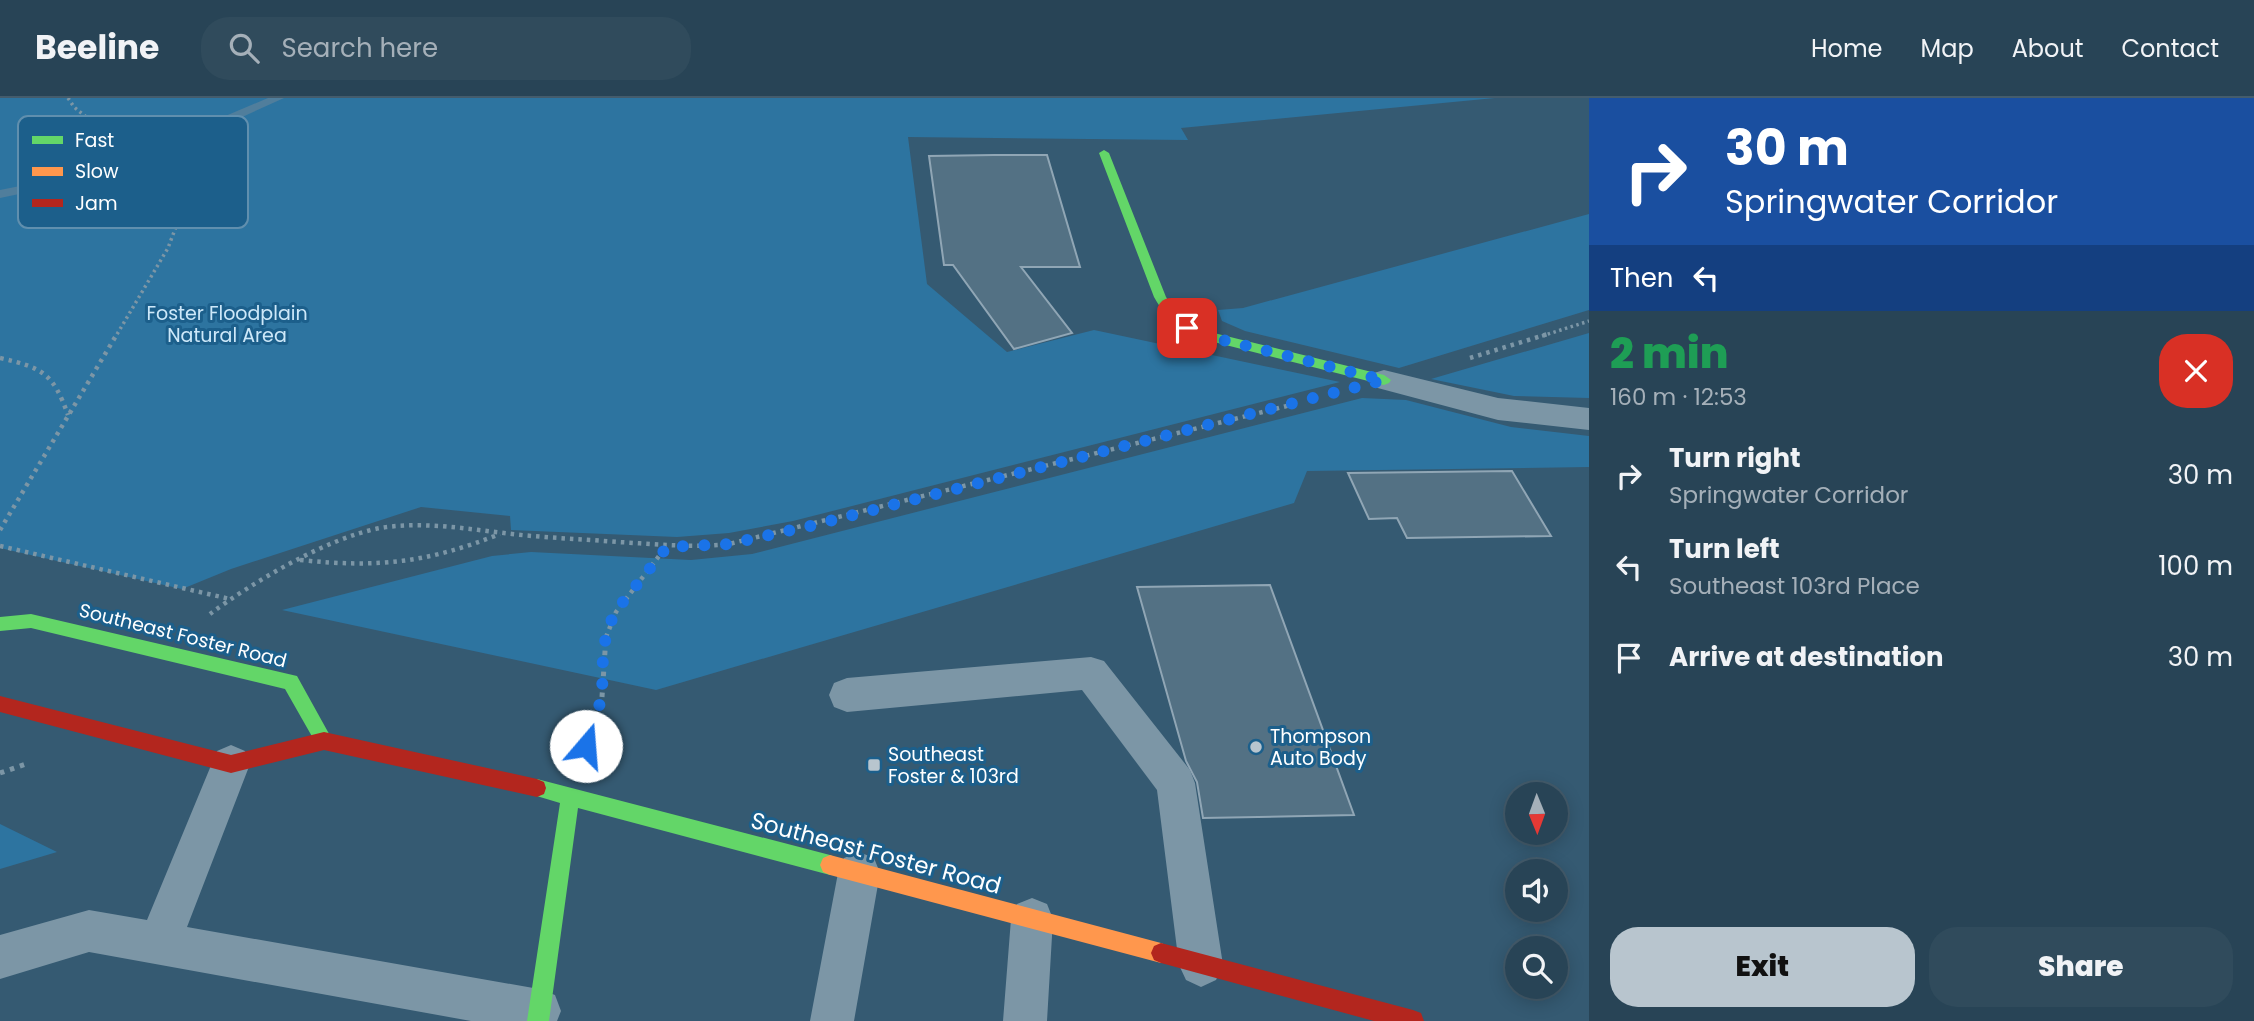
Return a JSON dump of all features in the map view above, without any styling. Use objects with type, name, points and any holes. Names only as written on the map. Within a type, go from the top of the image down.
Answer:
[{"type":"main road","points":[[1104,153],[1160,297],[1171,315],[1187,328],[1215,338],[1384,380]]},
{"type":"main road","name":"Southeast Foster Road","points":[[0,625],[31,621],[290,682],[324,741]]},
{"type":"main road","name":"Southeast Foster Road","points":[[0,704],[231,764],[324,741],[571,795],[1413,1021]]},
{"type":"main road","points":[[538,1016],[571,795]]},
{"type":"lane","points":[[1384,380],[1498,409],[1589,419]]},
{"type":"lane","points":[[847,695],[1091,673],[1176,783],[1201,965]]},
{"type":"lane","points":[[159,944],[231,764]]},
{"type":"lane","points":[[832,1021],[859,873]]},
{"type":"lane","points":[[1025,1021],[1032,919]]},
{"type":"lane","points":[[0,957],[89,931],[538,1016]]},
{"type":"path","points":[[68,98],[85,116]]},
{"type":"path","points":[[0,530],[168,248],[176,228]]},
{"type":"path","points":[[1469,358],[1589,321]]},
{"type":"path","points":[[0,358],[31,365],[58,386],[68,416]]},
{"type":"path","points":[[212,613],[230,599],[299,560],[348,536],[381,528],[429,525],[667,547],[729,544],[1300,403]]},
{"type":"path","points":[[299,560],[364,564],[414,560],[450,553],[501,533]]},
{"type":"path","points":[[0,546],[230,599]]},
{"type":"path","points":[[571,795],[602,697],[603,653],[607,631],[615,612],[667,547]]},
{"type":"green space","name":"Foster Floodplain Natural Area","points":[[0,98],[1495,98],[1181,128],[1188,140],[908,137],[927,284],[1007,352],[1094,330],[1340,382],[793,521],[729,533],[677,537],[511,530],[510,516],[421,507],[231,569],[182,589],[0,548]]},
{"type":"green space","points":[[1589,214],[1589,310],[1399,368],[1245,331],[1222,321],[1218,310],[1243,308]]},
{"type":"green space","points":[[1589,333],[1589,398],[1514,396],[1431,379]]},
{"type":"green space","points":[[1362,398],[1406,400],[1511,427],[1589,436],[1589,467],[1307,471],[1294,503],[656,690],[282,610],[492,556],[531,552],[691,560],[752,554]]},
{"type":"green space","points":[[0,824],[57,852],[0,869]]},
{"type":"building","points":[[1047,155],[1080,267],[1021,267],[1072,333],[1014,349],[953,265],[944,265],[929,156]]},
{"type":"building","points":[[1512,471],[1551,536],[1407,538],[1397,518],[1369,519],[1348,473]]},
{"type":"building","name":"Thompson Auto Body","points":[[1270,585],[1354,815],[1203,818],[1197,782],[1186,761],[1137,587]]},
{"type":"waterway","points":[[236,116],[278,98]]},
{"type":"waterway","points":[[0,194],[18,190]]},
{"type":"traffic: fast","points":[[1104,153],[1160,297],[1171,315],[1187,328],[1215,338],[1384,380]]},
{"type":"traffic: fast","points":[[0,624],[31,621],[291,682],[324,741]]},
{"type":"traffic: fast","points":[[537,788],[830,865]]},
{"type":"traffic: fast","points":[[538,1021],[571,795]]},
{"type":"traffic: slow","points":[[830,865],[1161,953]]},
{"type":"traffic: jam","points":[[0,704],[231,764],[324,741],[537,788]]},
{"type":"traffic: jam","points":[[1161,953],[1413,1021]]},
{"type":"place","name":"Thompson Auto Body","points":[[1256,747]]},
{"type":"place","name":"Southeast Foster & 103rd","points":[[874,765]]},
{"type":"route","points":[[586,746],[602,697],[603,653],[607,631],[615,612],[667,547],[729,544],[810,526],[1384,380],[1215,338],[1187,328]]}]
